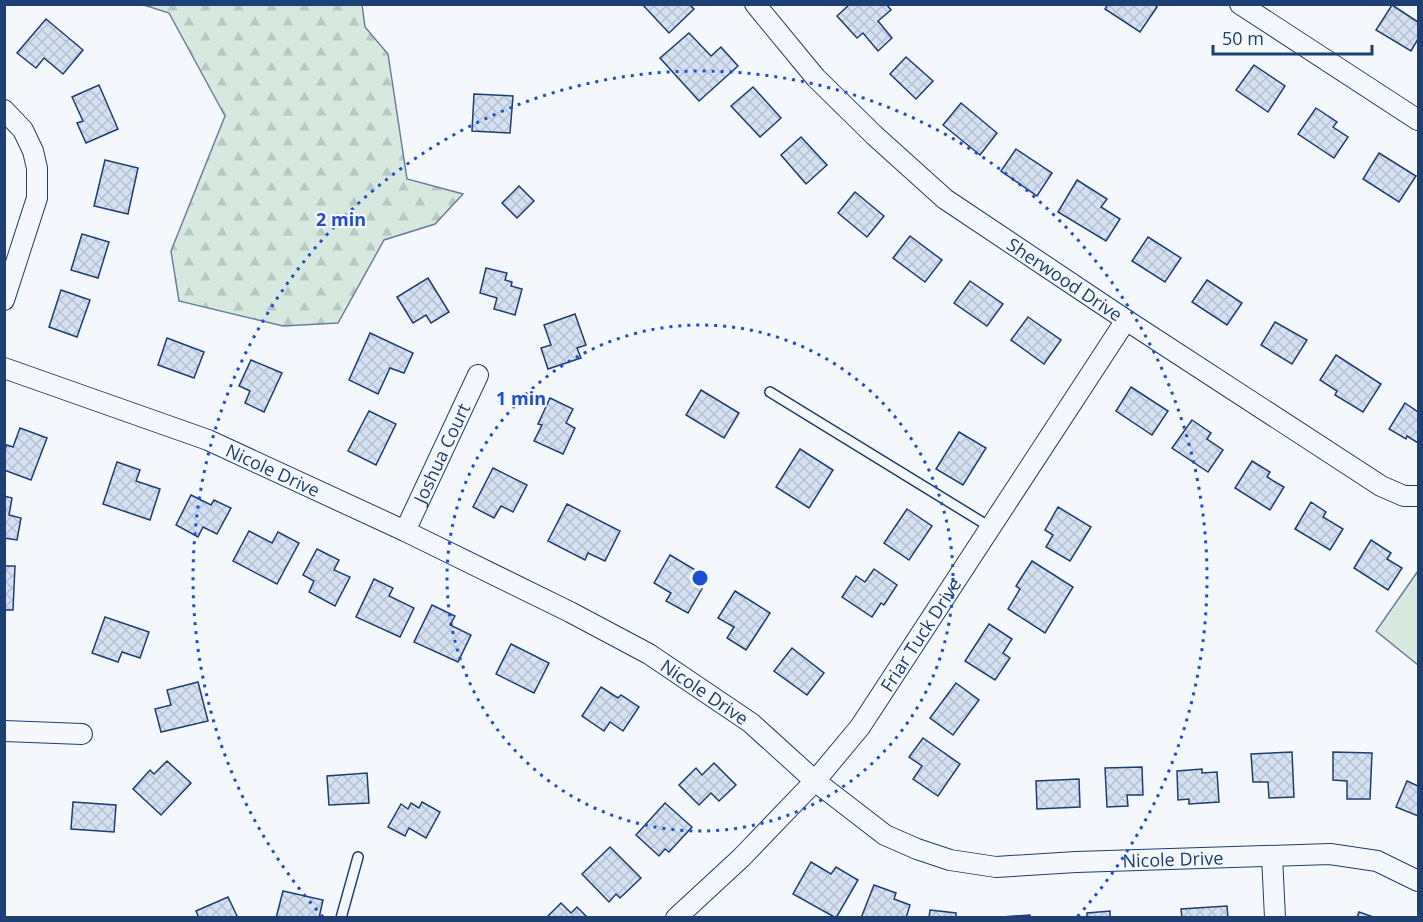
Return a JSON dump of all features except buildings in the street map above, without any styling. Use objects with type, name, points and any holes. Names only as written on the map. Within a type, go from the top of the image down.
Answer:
[{"type":"street","name":"Sherwood Drive","points":[[754,4],[816,78],[874,135],[945,199],[1381,486],[1404,496],[1419,496]]},
{"type":"street","points":[[1240,4],[1419,120]]},
{"type":"street","points":[[4,111],[23,130],[33,150],[37,168],[37,198],[4,300]]},
{"type":"street","name":"Friar Tuck Drive","points":[[676,918],[741,858],[815,781],[860,727],[1126,320]]},
{"type":"street","name":"Nicole Drive","points":[[4,368],[208,440],[405,531],[570,612],[649,654],[751,723],[815,781],[885,834],[917,849],[950,860],[996,867],[1076,862],[1330,854],[1377,861],[1419,881]]},
{"type":"street","name":"Joshua Court","points":[[405,531],[478,375]]},
{"type":"street","points":[[4,731],[82,734]]},
{"type":"street","points":[[1272,856],[1275,918]]},
{"type":"lane","points":[[770,392],[990,527]]},
{"type":"lane","points":[[341,918],[358,857]]},
{"type":"green space","points":[[144,5],[362,5],[365,27],[388,54],[407,179],[463,194],[435,224],[384,240],[338,323],[283,326],[179,301],[171,251],[225,116],[169,13]]},
{"type":"green space","points":[[1418,571],[1418,665],[1376,631]]}]
